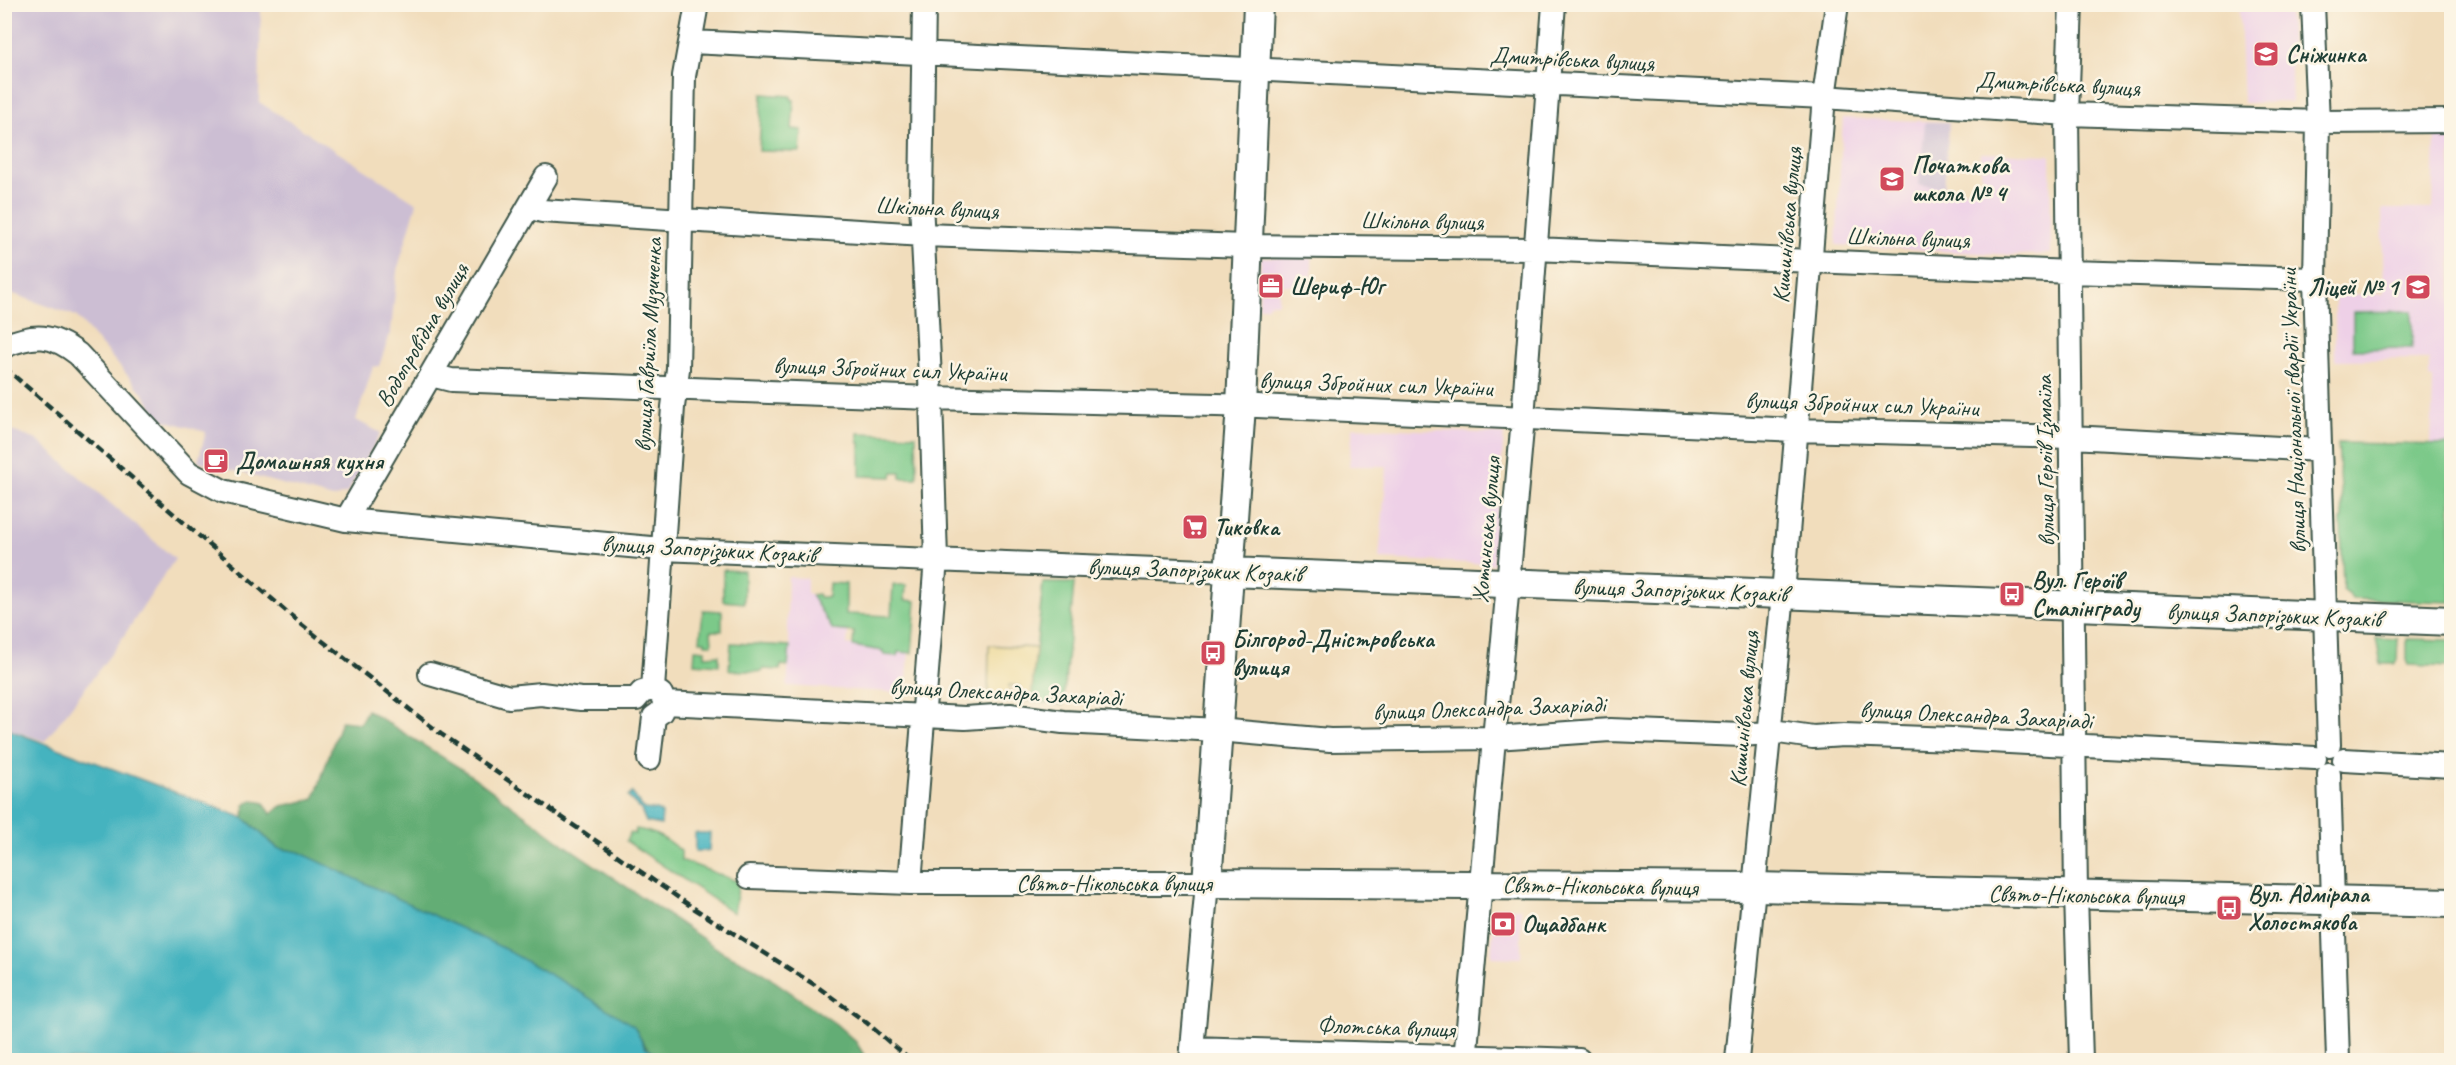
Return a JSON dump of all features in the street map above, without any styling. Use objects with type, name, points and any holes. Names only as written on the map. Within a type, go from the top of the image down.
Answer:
[{"type":"main road","points":[[1207,883],[1241,406],[1258,4]]},
{"type":"main road","name":"вулиця Запорізьких Козаків","points":[[1230,572],[2325,618],[2451,621]]},
{"type":"main road","name":"Свято-Нікольська вулиця","points":[[1207,883],[1755,887],[2451,903]]},
{"type":"street","name":"вулиця Гавриїла Музиченка","points":[[650,759],[662,549],[678,369],[684,76],[697,4]]},
{"type":"street","points":[[910,882],[936,559],[923,236],[921,55],[924,4]]},
{"type":"street","name":"Хотинська вулиця","points":[[1465,1059],[1522,418],[1554,4]]},
{"type":"street","name":"Кишинівська вулиця","points":[[1737,1060],[1783,594],[1824,97],[1837,4]]},
{"type":"street","name":"вулиця Героїв Ізмаїла","points":[[2071,4],[2067,114],[2076,895],[2081,1060]]},
{"type":"street","name":"вулиця Національної гвардії України","points":[[2313,4],[2318,122],[2315,279],[2338,1060]]},
{"type":"street","name":"Дмитрівська вулиця","points":[[691,42],[921,55],[1254,68],[1548,85],[1824,97],[2067,114],[2318,122],[2451,121]]},
{"type":"street","name":"Водопровідна вулиця","points":[[346,520],[546,177]]},
{"type":"street","name":"Шкільна вулиця","points":[[529,207],[542,211],[923,236],[1246,246],[1535,249],[2069,272],[2315,279]]},
{"type":"street","name":"вулиця Запорізьких Козаків","points":[[4,346],[21,339],[41,338],[62,342],[78,354],[189,473],[223,491],[346,520],[662,549],[1230,572]]},
{"type":"street","name":"вулиця Збройних сил України","points":[[430,375],[451,380],[675,389],[1241,406],[1796,430],[2072,437],[2320,450]]},
{"type":"street","name":"вулиця Олександра Захаріаді","points":[[430,675],[509,697],[541,694],[581,699],[965,718],[1010,715],[1063,722],[1218,730],[1330,740],[1495,738],[1610,730],[1742,735],[1769,733],[1813,737],[1865,736],[2451,766]]},
{"type":"street","name":"Свято-Нікольська вулиця","points":[[749,877],[910,882],[1207,883]]},
{"type":"street","points":[[1191,1054],[1207,883]]},
{"type":"street","name":"Флотська вулиця","points":[[1191,1054],[1579,1060]]},
{"type":"shaded area","points":[[5,4],[261,5],[259,102],[417,203],[397,271],[391,331],[379,366],[373,367],[356,420],[381,433],[347,493],[333,498],[198,461],[206,432],[160,419],[142,392],[76,316],[5,291]]},
{"type":"shaded area","name":"Сніжинка","points":[[2239,5],[2289,5],[2292,102],[2243,103]]},
{"type":"shaded area","name":"Початкова школа № 4","points":[[1843,118],[1949,122],[1944,187],[1946,190],[1982,191],[1981,153],[2050,155],[2051,254],[2014,255],[1836,245]]},
{"type":"shaded area","points":[[1925,122],[1949,122],[1944,187],[1919,185]]},
{"type":"shaded area","name":"Ліцей № 1","points":[[2435,132],[2451,132],[2451,445],[2431,445],[2433,379],[2429,378],[2429,359],[2335,360],[2335,295],[2384,294],[2382,209],[2433,209]]},
{"type":"shaded area","points":[[1261,257],[1312,258],[1312,285],[1279,285],[1278,303],[1269,303],[1268,307],[1259,307]]},
{"type":"shaded area","points":[[1353,427],[1504,434],[1493,564],[1379,559],[1387,466],[1349,466]]},
{"type":"shaded area","points":[[4,428],[37,440],[175,559],[117,646],[45,741],[5,728]]},
{"type":"shaded area","points":[[788,577],[807,578],[807,593],[811,594],[833,630],[848,631],[847,645],[884,651],[884,654],[909,653],[906,693],[787,686],[790,646],[787,628]]},
{"type":"shaded area","points":[[1495,908],[1521,908],[1521,958],[1491,957]]},
{"type":"green space","points":[[762,94],[791,96],[794,100],[792,129],[802,130],[800,152],[759,151]]},
{"type":"green space","points":[[2412,311],[2412,348],[2353,349],[2353,312]]},
{"type":"green space","points":[[858,433],[916,435],[917,478],[901,478],[901,472],[893,472],[892,477],[860,476]]},
{"type":"green space","points":[[2338,443],[2451,445],[2451,602],[2352,599],[2349,593],[2343,590],[2341,520],[2343,519]]},
{"type":"green space","points":[[723,570],[744,571],[744,603],[723,601]]},
{"type":"green space","points":[[829,583],[846,584],[846,614],[891,616],[893,585],[906,585],[905,600],[916,601],[912,653],[898,652],[897,656],[884,655],[883,651],[853,646],[854,632],[833,630],[811,595],[818,594],[819,597],[828,597]]},
{"type":"green space","points":[[1043,583],[1074,583],[1063,705],[1031,701]]},
{"type":"green space","points":[[703,610],[722,611],[722,631],[711,631],[712,644],[700,641]]},
{"type":"green space","points":[[2376,638],[2398,639],[2395,664],[2381,664]]},
{"type":"green space","points":[[2407,639],[2451,640],[2451,686],[2450,667],[2409,665]]},
{"type":"green space","points":[[731,643],[790,646],[788,666],[781,665],[780,670],[763,669],[762,672],[729,670]]},
{"type":"green space","points":[[695,649],[705,650],[705,656],[719,655],[719,665],[694,663]]},
{"type":"green space","points":[[367,710],[468,773],[565,845],[724,953],[754,967],[836,1024],[856,1042],[867,1060],[682,1060],[659,1056],[647,1047],[634,1026],[368,886],[299,852],[278,848],[244,818],[245,805],[252,800],[264,803],[271,814],[282,806],[314,799],[341,721],[360,723]]},
{"type":"green space","points":[[636,829],[655,834],[671,843],[681,851],[681,860],[739,882],[734,913],[626,841],[630,833],[635,834]]},
{"type":"sand","points":[[989,645],[1036,648],[1031,701],[1021,701],[1019,686],[1009,685],[1010,700],[988,698]]},
{"type":"water","points":[[4,728],[244,818],[277,848],[299,852],[503,948],[634,1026],[645,1047],[659,1056],[682,1060],[5,1060]]},
{"type":"water","points":[[632,793],[644,809],[662,813],[661,825],[646,822],[641,810],[628,797]]},
{"type":"water","points":[[695,833],[710,833],[709,851],[695,851]]},
{"type":"railway","points":[[4,367],[301,624],[441,734],[692,907],[815,985],[867,1023],[910,1060]]},
{"type":"place","name":"Сніжинка","points":[[2266,54]]},
{"type":"place","name":"Початкова школа № 4","points":[[1892,179]]},
{"type":"place","name":"Шериф-Юг","points":[[1271,286]]},
{"type":"place","name":"Ліцей № 1","points":[[2418,287]]},
{"type":"place","name":"Домашняя кухня","points":[[216,461]]},
{"type":"place","name":"Тиковка","points":[[1195,527]]},
{"type":"place","name":"Вул. Героїв Сталінграду","points":[[2012,594]]},
{"type":"place","name":"Білгород-Дністровська вулиця","points":[[1213,653]]},
{"type":"place","name":"Вул. Адмірала Холостякова","points":[[2229,908]]},
{"type":"place","name":"Ощадбанк","points":[[1503,924]]}]
